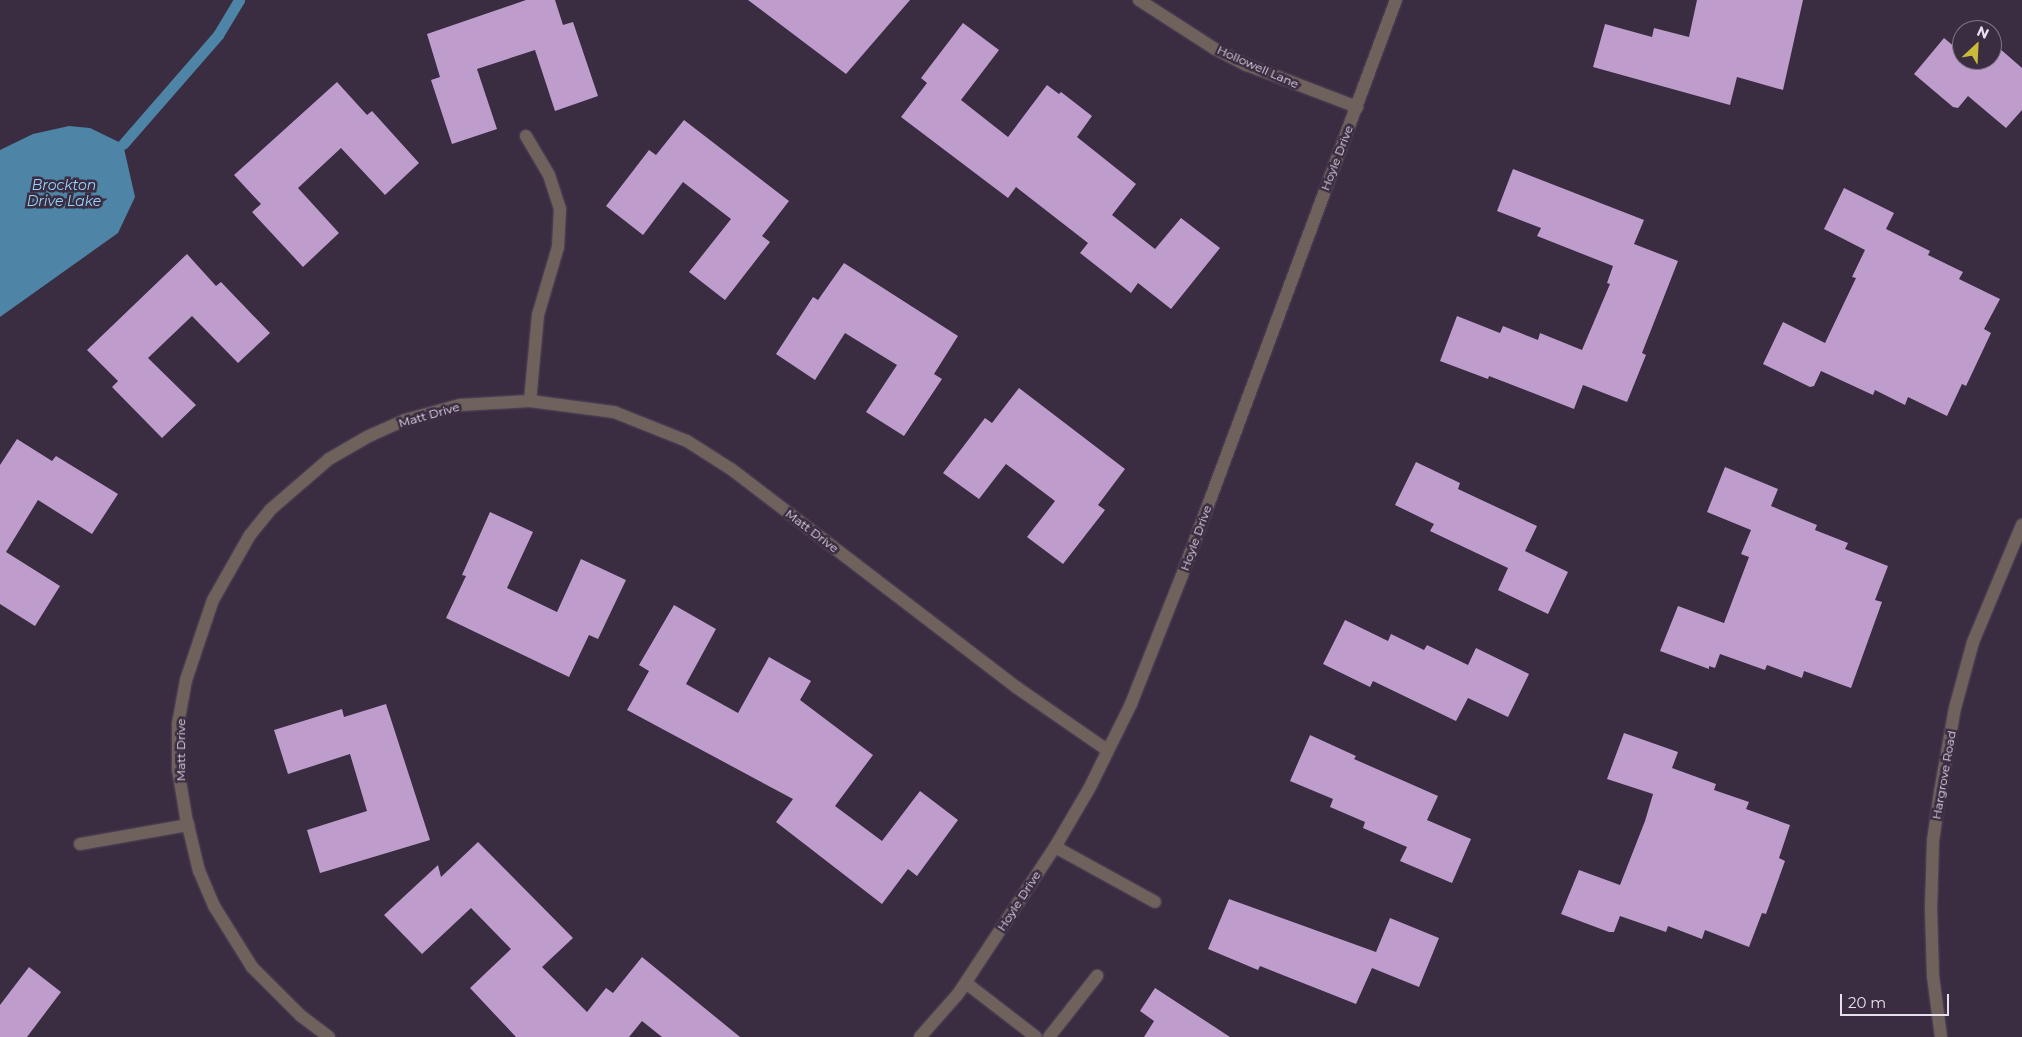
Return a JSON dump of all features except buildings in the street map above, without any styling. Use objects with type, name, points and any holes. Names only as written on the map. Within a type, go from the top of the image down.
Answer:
[{"type":"street","name":"Hollowell Lane","points":[[1139,0],[1215,49],[1247,65],[1357,107]]},
{"type":"street","name":"Hoyle Drive","points":[[920,1037],[966,983],[1055,847],[1131,704],[1181,578],[1396,0]]},
{"type":"street","points":[[526,136],[550,175],[560,210],[558,247],[535,332],[530,401]]},
{"type":"street","name":"Matt Drive","points":[[329,1037],[279,996],[252,967],[232,939],[199,871],[178,770],[178,724],[186,680],[213,600],[250,535],[299,483],[329,459],[368,436],[405,420],[460,405],[530,401],[614,412],[687,441],[731,469],[1016,687],[1108,750]]},
{"type":"street","name":"Hargrove Road","points":[[1941,1037],[1933,976],[1931,909],[1933,842],[1940,792],[1955,708],[1973,642],[2022,525]]},
{"type":"street","points":[[80,844],[188,825]]},
{"type":"street","points":[[1055,847],[1155,902]]},
{"type":"street","points":[[1049,1037],[1097,976]]},
{"type":"street","points":[[966,983],[1036,1037]]},
{"type":"water","name":"Brockton Drive Lake","points":[[69,126],[90,128],[123,144],[135,197],[118,233],[0,317],[0,150],[33,134]]},
{"type":"waterway","points":[[123,144],[218,35],[239,0]]}]
